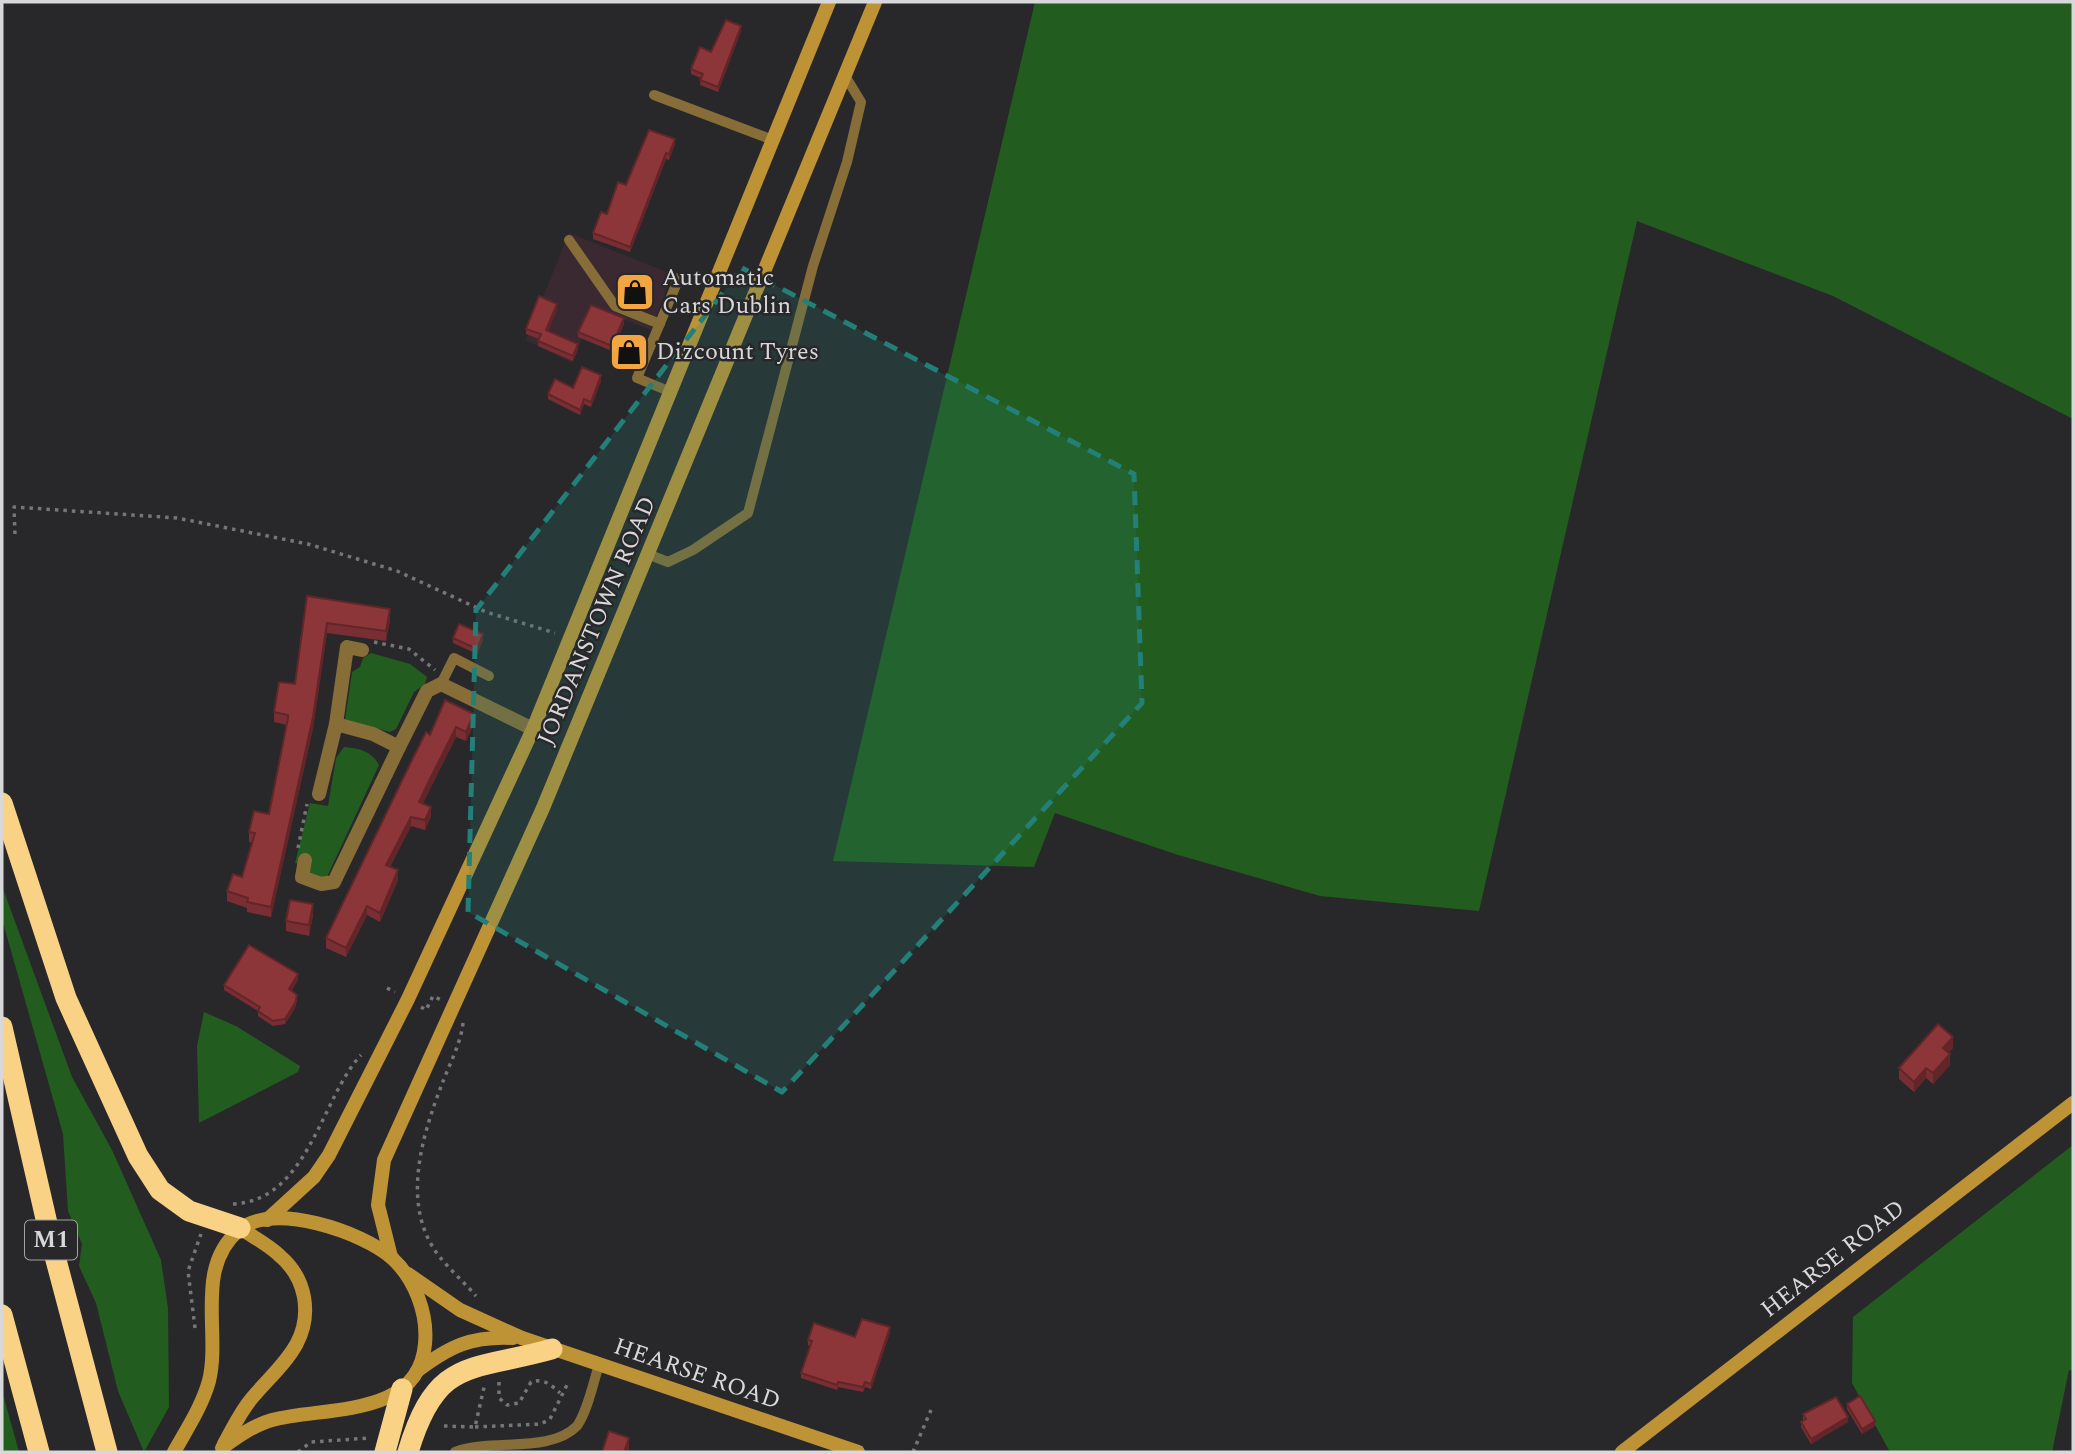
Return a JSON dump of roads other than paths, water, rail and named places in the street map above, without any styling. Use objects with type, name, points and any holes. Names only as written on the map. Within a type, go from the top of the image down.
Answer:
[{"type":"highway","points":[[2,803],[18,862],[66,998],[138,1156],[160,1190],[189,1211],[240,1228]]},
{"type":"highway","name":"M1","points":[[2,1027],[45,1218],[107,1452]]},
{"type":"highway","points":[[2,1315],[39,1452]]},
{"type":"highway","points":[[408,1452],[429,1401],[455,1375],[475,1365],[552,1349]]},
{"type":"highway","points":[[379,1445],[402,1389]]},
{"type":"main road","name":"JORDANSTOWN ROAD","points":[[267,1220],[314,1177],[342,1133],[408,999],[533,729],[829,2]]},
{"type":"main road","name":"JORDANSTOWN ROAD","points":[[391,1257],[378,1205],[384,1160],[447,1003],[543,808],[650,555],[844,73],[876,2]]},
{"type":"main road","name":"HEARSE ROAD","points":[[1622,1452],[2073,1103]]},
{"type":"main road","points":[[174,1452],[208,1382],[213,1357],[211,1317],[215,1266],[226,1244],[240,1228],[267,1220],[326,1225],[363,1240],[391,1257],[404,1272],[425,1317],[425,1348],[416,1372],[402,1389],[383,1400],[366,1405],[270,1420],[221,1450]]},
{"type":"main road","points":[[221,1450],[241,1412],[297,1347],[304,1331],[306,1311],[303,1289],[291,1266],[240,1228]]},
{"type":"main road","name":"HEARSE ROAD","points":[[404,1272],[460,1311],[522,1338],[858,1452]]},
{"type":"main road","name":"HEARSE ROAD","points":[[416,1372],[447,1349],[474,1340],[522,1338]]},
{"type":"street","points":[[319,794],[336,724],[348,647],[362,650]]},
{"type":"street","points":[[305,860],[302,877],[321,884],[334,882],[427,691],[441,684],[533,729]]},
{"type":"street","points":[[336,724],[373,734],[400,747]]},
{"type":"lane","points":[[650,555],[668,562],[693,550],[748,513],[813,266],[847,162],[861,102],[844,73]]},
{"type":"lane","points":[[654,95],[773,140]]},
{"type":"lane","points":[[569,240],[615,306],[660,324]]},
{"type":"lane","points":[[671,392],[637,378],[679,278]]},
{"type":"lane","points":[[441,684],[454,658],[489,676]]},
{"type":"lane","points":[[454,1452],[495,1447],[544,1447],[560,1441],[578,1425],[599,1365]]},
{"type":"place","name":"Automatic Cars Dublin","points":[[635,292]]},
{"type":"place","name":"Dizcount Tyres","points":[[629,352]]}]
